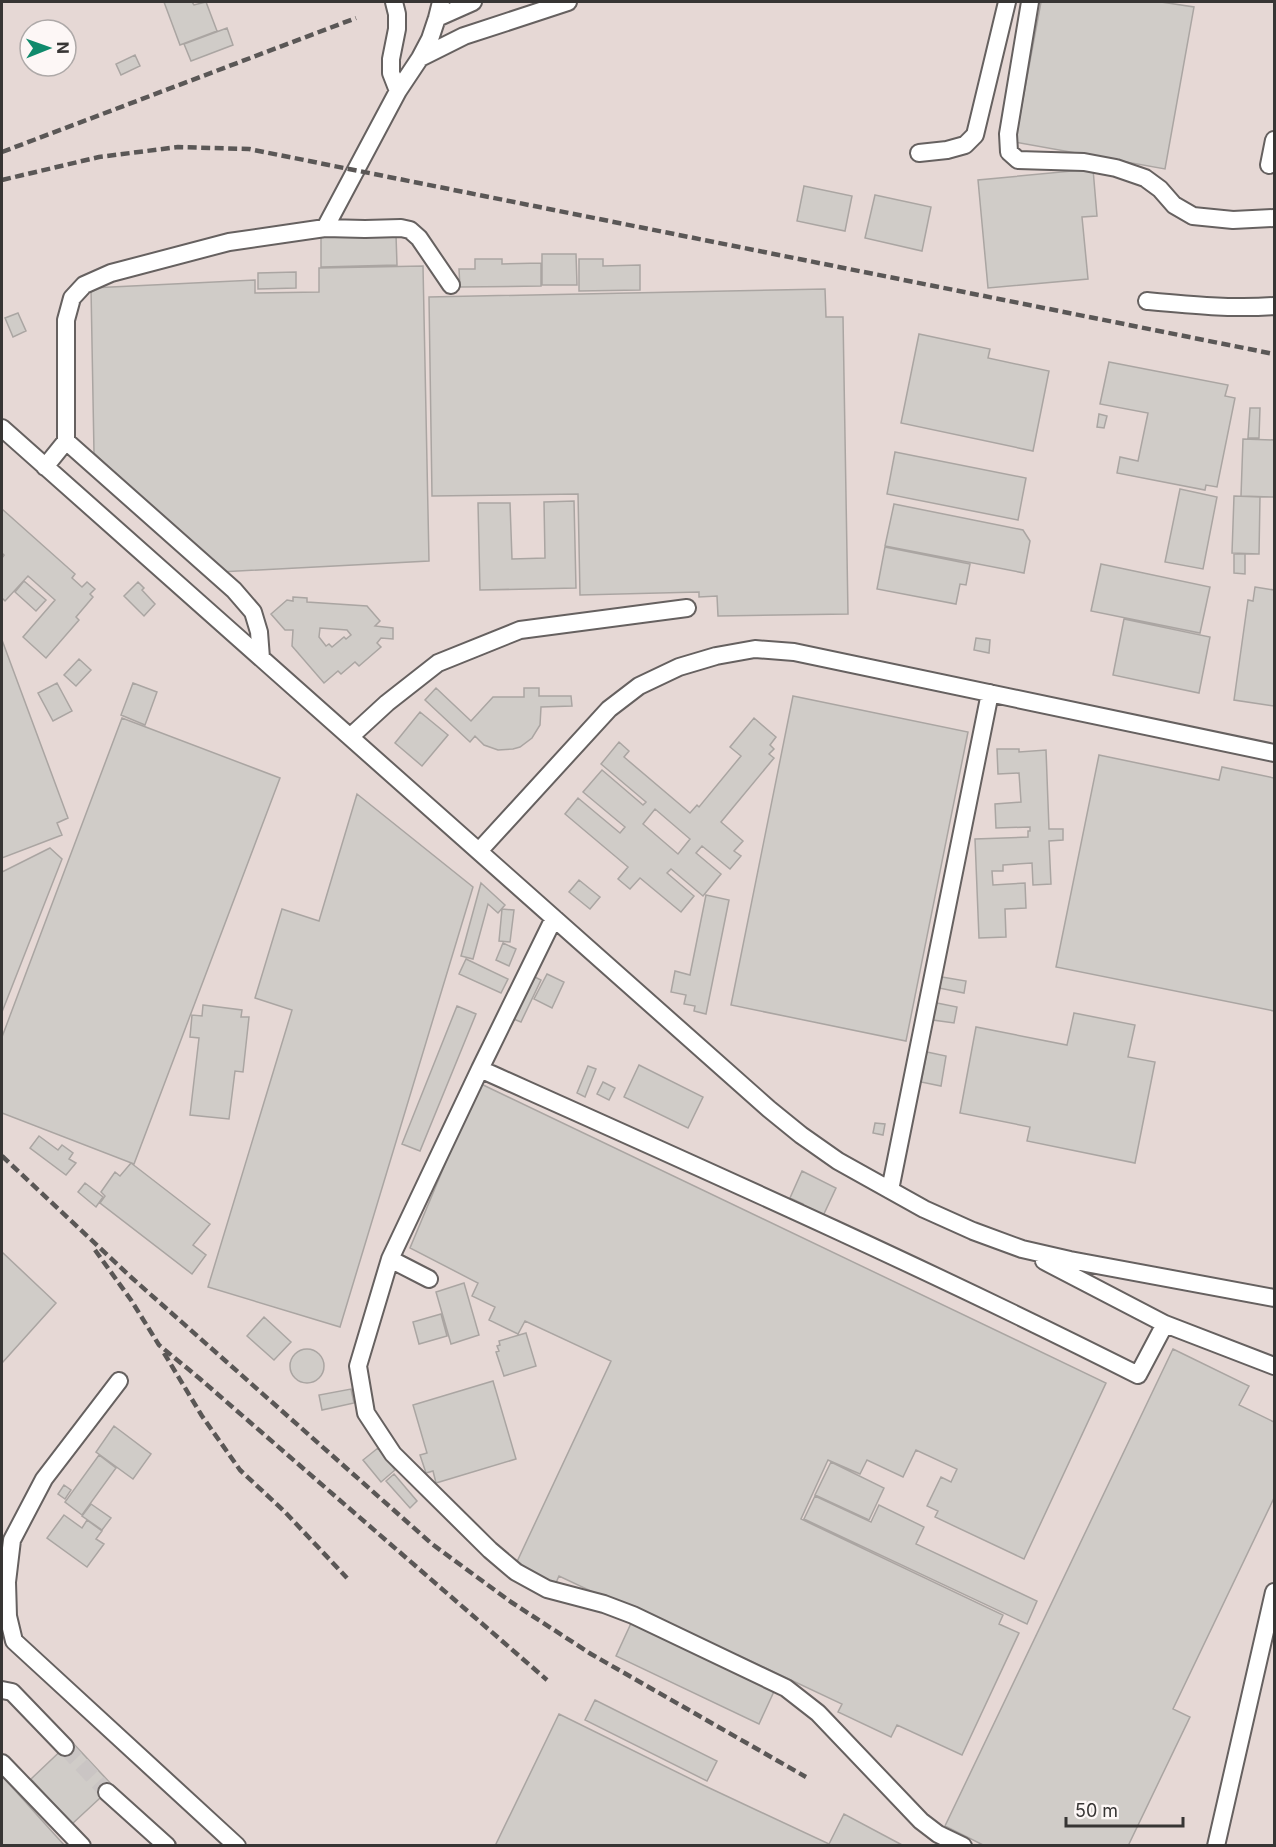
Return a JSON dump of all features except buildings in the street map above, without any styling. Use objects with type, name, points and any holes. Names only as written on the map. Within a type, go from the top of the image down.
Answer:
[{"type":"street","points":[[394,2],[397,29],[391,73],[398,91]]},
{"type":"street","points":[[325,228],[398,91],[430,39],[439,10],[473,2]]},
{"type":"street","points":[[420,58],[464,36],[568,2]]},
{"type":"street","points":[[919,153],[965,146],[975,135],[1006,2]]},
{"type":"street","points":[[1030,2],[1008,134],[1009,152],[1018,160],[1084,162],[1116,168],[1145,178],[1160,189],[1174,205],[1193,216],[1233,220],[1275,218]]},
{"type":"street","points":[[1269,165],[1275,140]]},
{"type":"street","points":[[45,467],[66,441],[66,320],[72,298],[84,285],[111,273],[229,242],[325,228],[365,230],[401,228],[410,230],[419,238],[451,285]]},
{"type":"street","points":[[1147,301],[1216,307],[1275,306]]},
{"type":"street","points":[[2,428],[801,1135],[838,1161],[924,1209],[973,1232],[1022,1249],[1275,1299]]},
{"type":"street","points":[[66,441],[234,590],[253,612],[259,632],[261,658]]},
{"type":"street","points":[[350,737],[387,703],[438,663],[520,630],[687,608]]},
{"type":"street","points":[[479,851],[609,709],[639,686],[679,667],[716,656],[756,649],[794,652],[1275,753]]},
{"type":"street","points":[[890,1190],[990,693]]},
{"type":"street","points":[[554,918],[390,1259],[358,1366],[366,1413],[393,1454],[490,1550],[516,1572],[547,1588],[604,1604],[633,1615],[786,1688],[818,1713],[921,1821],[938,1834],[963,1845]]},
{"type":"street","points":[[480,1069],[1020,1315],[1138,1375],[1165,1324]]},
{"type":"street","points":[[1022,1249],[1165,1324],[1275,1366]]},
{"type":"street","points":[[390,1259],[429,1280]]},
{"type":"street","points":[[119,1381],[44,1479],[12,1540],[7,1605],[14,1641],[237,1845]]},
{"type":"street","points":[[1216,1845],[1275,1592]]},
{"type":"street","points":[[2,1690],[12,1692],[65,1747]]},
{"type":"street","points":[[2,1763],[82,1845]]},
{"type":"street","points":[[107,1792],[167,1845]]},
{"type":"shaded area","points":[[2,2],[1274,2],[1274,1845],[2,1845]]},
{"type":"tunnel","points":[[65,1747],[107,1792]]},
{"type":"railway","points":[[2,152],[356,18]]},
{"type":"railway","points":[[2,180],[99,157],[178,147],[249,149],[1274,354]]},
{"type":"railway","points":[[2,1156],[132,1278],[432,1544],[511,1602],[591,1654],[806,1777]]},
{"type":"railway","points":[[95,1250],[131,1300],[159,1345],[547,1680]]},
{"type":"railway","points":[[164,1353],[202,1416],[240,1470],[285,1512],[347,1578]]}]
